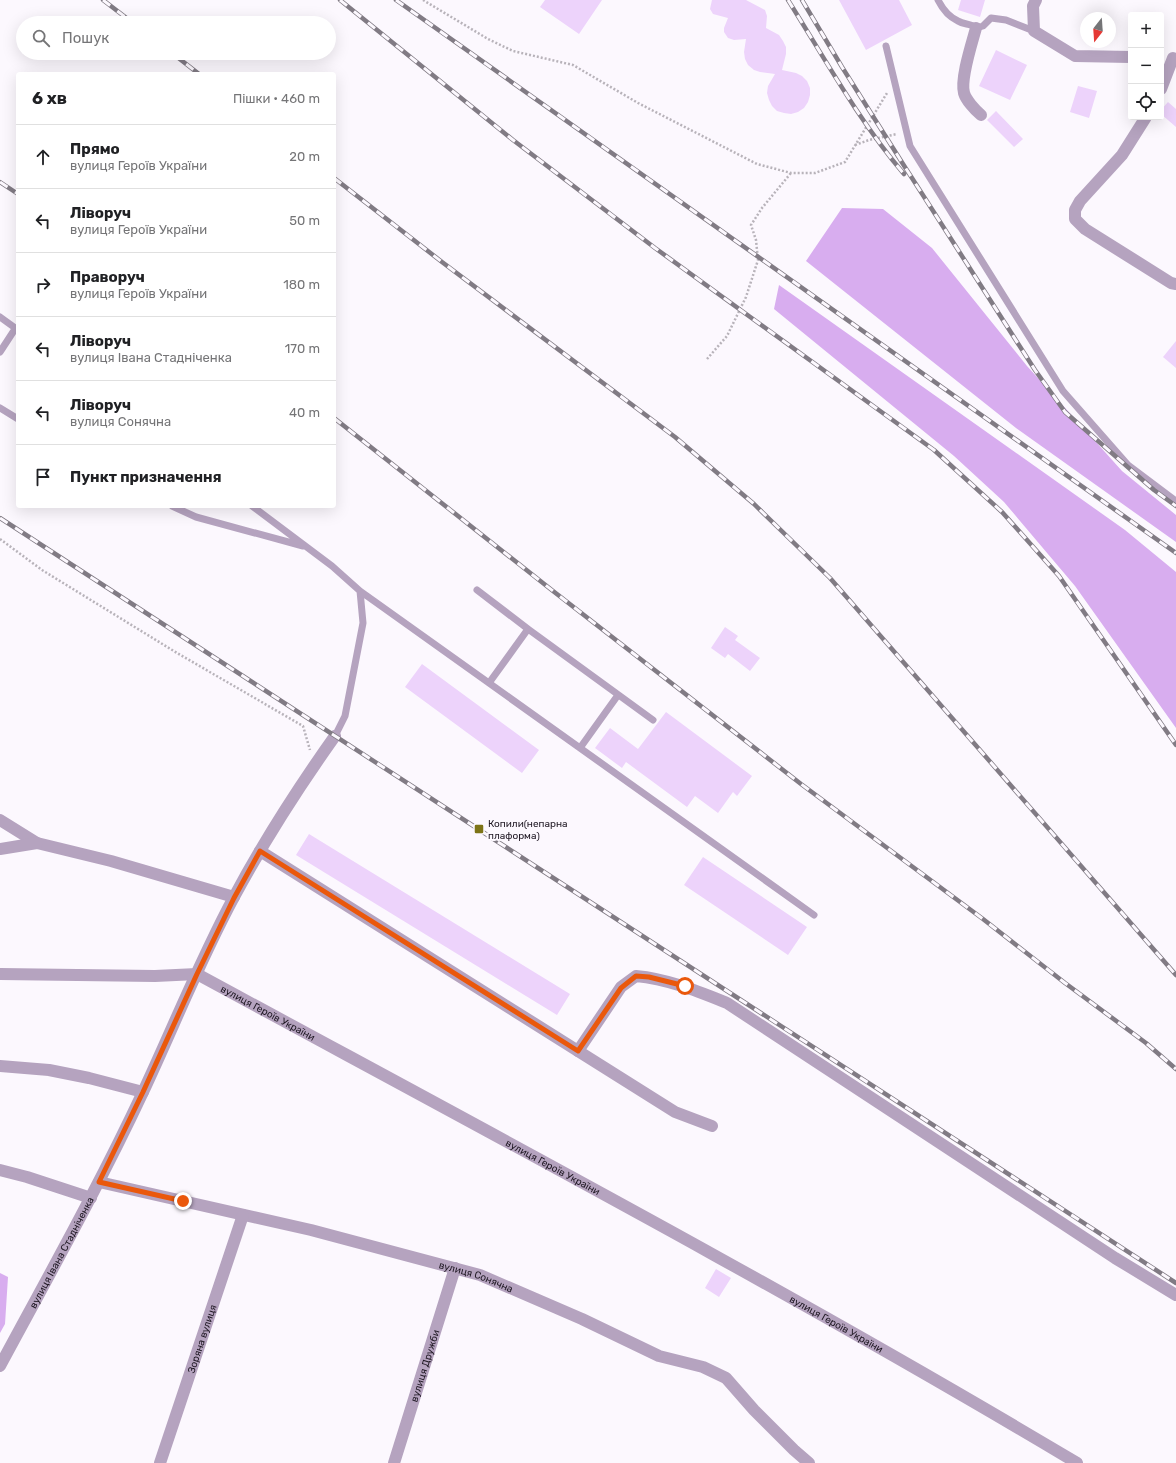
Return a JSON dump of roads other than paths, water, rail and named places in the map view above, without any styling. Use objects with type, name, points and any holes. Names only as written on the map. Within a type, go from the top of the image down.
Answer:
[{"type":"street","points":[[1036,0],[1033,6],[1034,30],[1075,56],[1128,57]]},
{"type":"street","points":[[976,28],[963,85],[964,94],[976,111],[981,115]]},
{"type":"street","points":[[1163,84],[1175,58],[1164,58]]},
{"type":"street","points":[[1144,120],[1122,155],[1080,201],[1075,210],[1075,218],[1085,229],[1171,283],[1176,284]]},
{"type":"street","name":"вулиця Івана Стадніченка","points":[[0,1366],[92,1198],[234,898],[278,821],[314,765],[335,736]]},
{"type":"street","points":[[0,820],[37,843],[111,861],[234,898]]},
{"type":"street","points":[[0,849],[37,843]]},
{"type":"street","points":[[260,851],[675,1112],[712,1126]]},
{"type":"street","points":[[0,974],[155,976],[197,974]]},
{"type":"street","name":"вулиця Героїв України","points":[[197,974],[730,1264],[1003,1419],[1077,1463]]},
{"type":"street","points":[[578,1051],[621,988],[636,976],[649,977],[685,986],[727,1003],[1115,1258],[1176,1295]]},
{"type":"street","points":[[0,1066],[62,1073],[89,1078],[143,1092]]},
{"type":"street","points":[[0,1170],[92,1198]]},
{"type":"street","name":"вулиця Сонячна","points":[[99,1182],[311,1230],[480,1275],[582,1319],[659,1356],[704,1368],[726,1378],[754,1410],[809,1463]]},
{"type":"street","name":"Зоряна вулиця","points":[[160,1463],[243,1215]]},
{"type":"street","name":"вулиця Дружби","points":[[394,1463],[455,1268]]},
{"type":"lane","points":[[938,0],[942,9],[958,22],[974,26],[976,28],[983,26],[991,18],[1006,20],[1034,30]]},
{"type":"lane","points":[[886,46],[910,146],[1063,392],[1128,465],[1176,502]]},
{"type":"lane","points":[[0,317],[16,329]]},
{"type":"lane","points":[[0,352],[16,331]]},
{"type":"lane","points":[[0,408],[16,418]]},
{"type":"lane","points":[[176,508],[196,517],[307,547]]},
{"type":"lane","points":[[255,508],[332,566],[360,591],[814,915]]},
{"type":"lane","points":[[478,590],[528,629],[653,720]]},
{"type":"lane","points":[[335,736],[345,716],[363,623],[360,591]]},
{"type":"lane","points":[[489,683],[528,629]]},
{"type":"lane","points":[[580,748],[618,695]]},
{"type":"railway","points":[[103,0],[124,16]]},
{"type":"railway","points":[[340,0],[513,140],[655,248],[934,450],[1002,512],[1059,576],[1176,745]]},
{"type":"railway","points":[[396,0],[1176,553]]},
{"type":"railway","points":[[788,0],[857,111],[904,174]]},
{"type":"railway","points":[[802,0],[903,164],[1035,370],[1065,412],[1154,490],[1176,506]]},
{"type":"railway","points":[[181,60],[196,72]]},
{"type":"railway","points":[[336,180],[442,262],[675,437],[754,504],[830,578],[1176,975]]},
{"type":"railway","points":[[0,182],[16,193]]},
{"type":"railway","points":[[336,420],[801,784],[983,919],[1065,983],[1146,1043],[1176,1069]]},
{"type":"railway","points":[[0,518],[1176,1283]]},
{"type":"place","name":"Копили(непарна плаформа)","points":[[479,829]]}]
